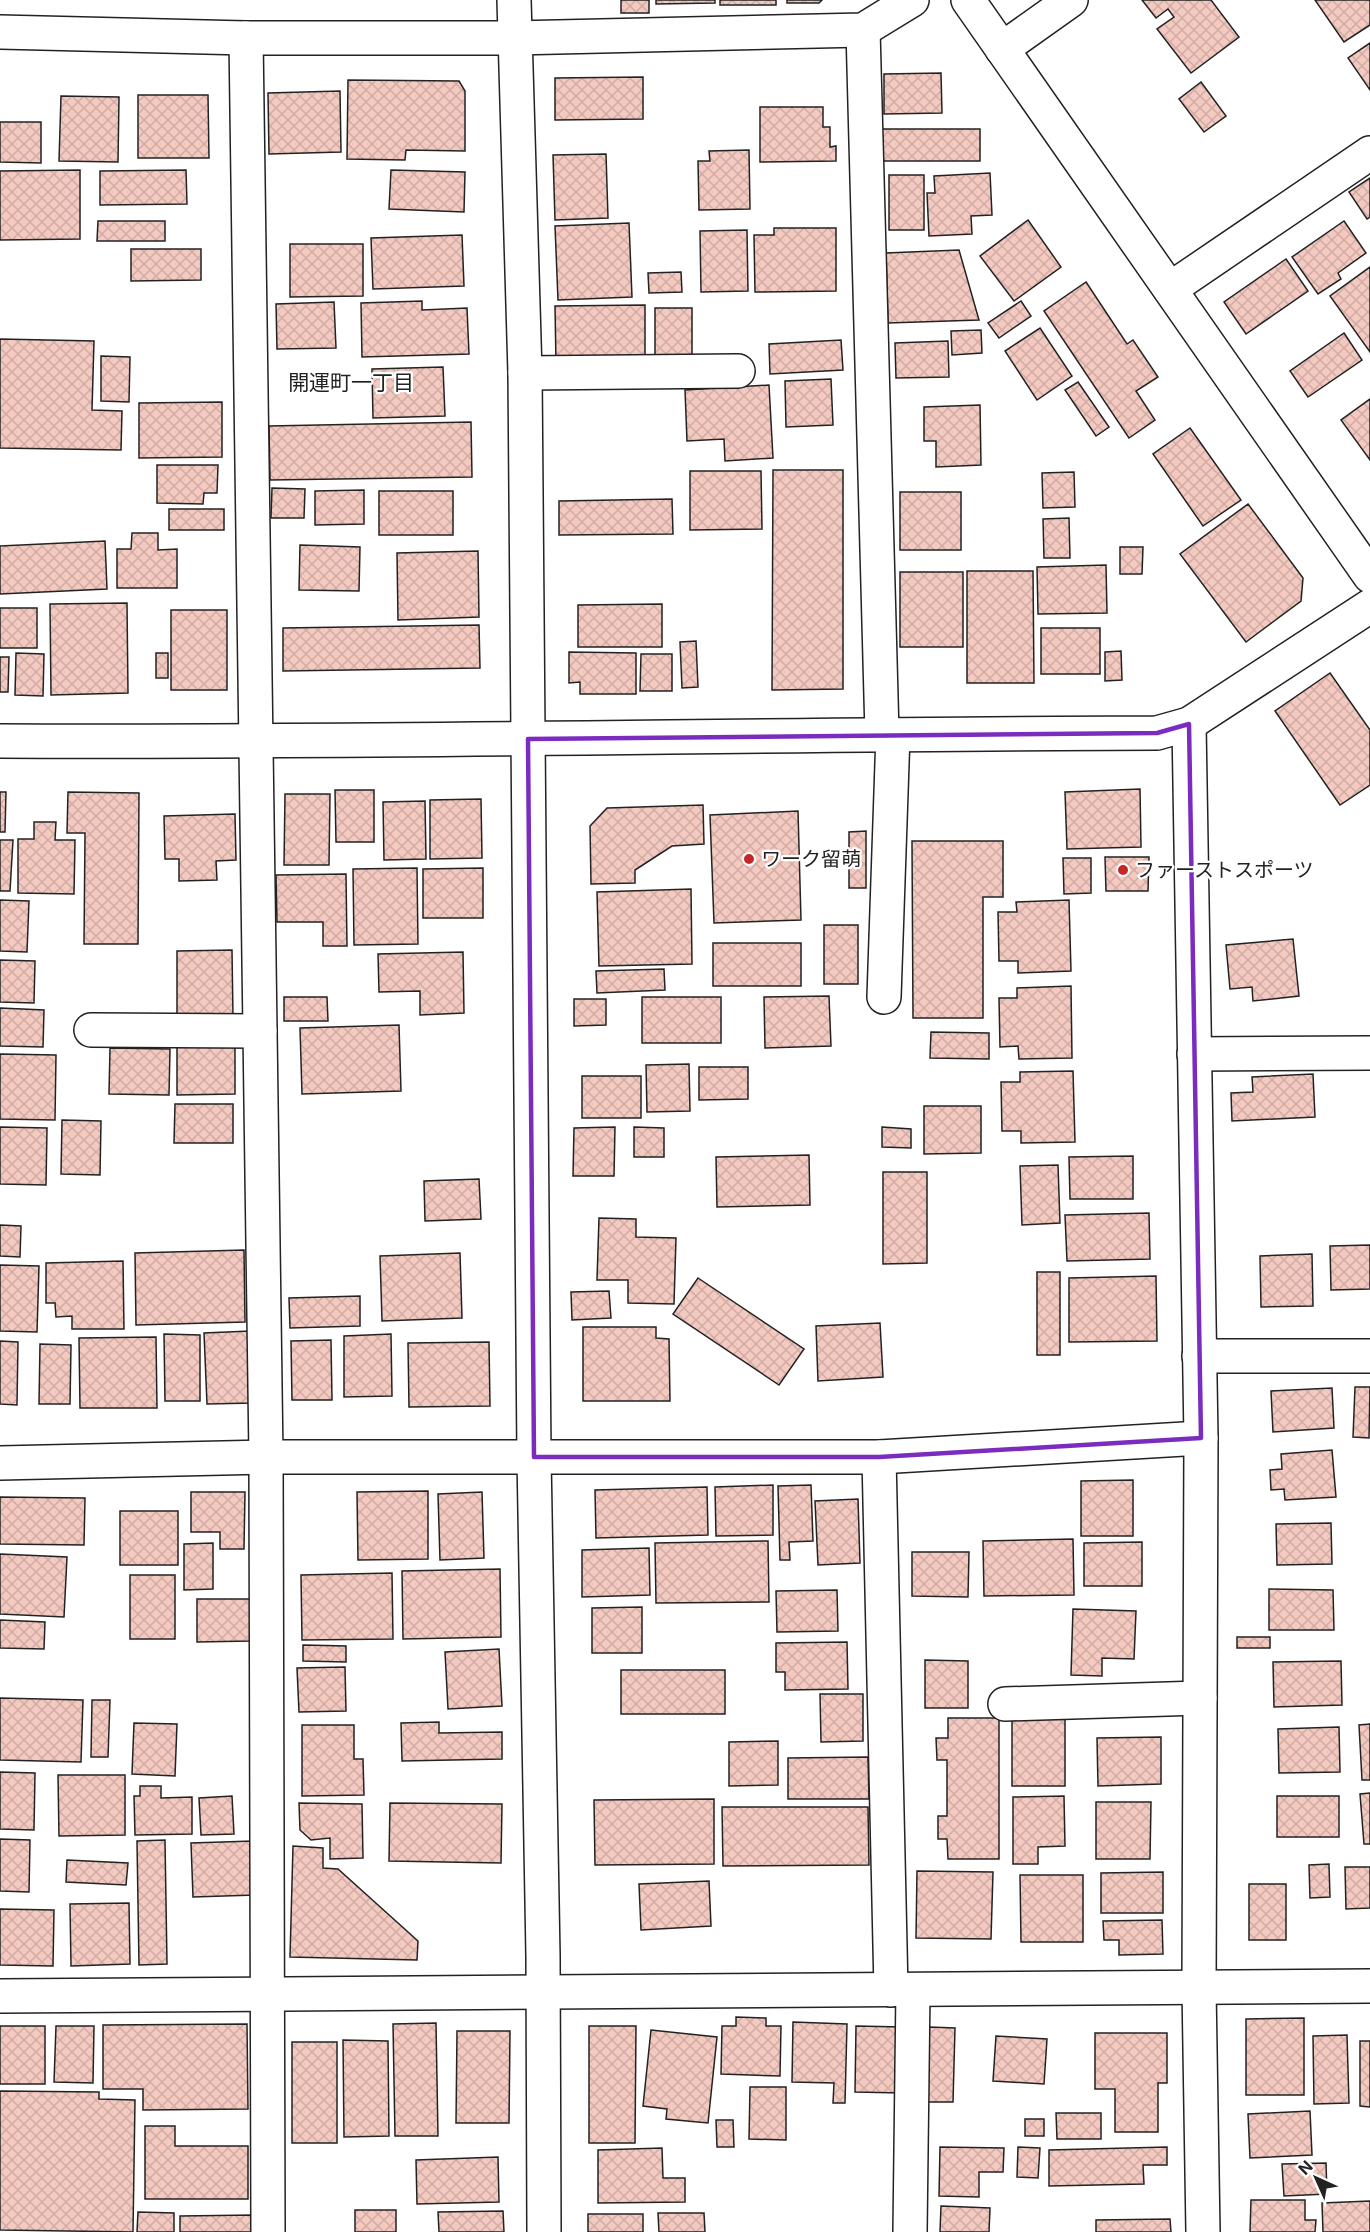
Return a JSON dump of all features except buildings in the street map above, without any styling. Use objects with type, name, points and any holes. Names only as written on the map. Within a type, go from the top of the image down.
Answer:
[{"type":"street","points":[[514,0],[525,373],[534,1456],[543,1993],[544,2232]]},
{"type":"street","points":[[0,32],[246,38],[514,38],[863,30],[912,0]]},
{"type":"street","points":[[968,0],[1370,576]]},
{"type":"street","points":[[1002,49],[1071,0]]},
{"type":"street","points":[[863,30],[888,734],[884,997]]},
{"type":"street","points":[[246,38],[266,1457],[268,2232]]},
{"type":"street","points":[[1170,289],[1370,153]]},
{"type":"street","points":[[525,373],[738,371]]},
{"type":"street","points":[[0,741],[255,742],[1157,733],[1189,724],[1370,606]]},
{"type":"street","points":[[1189,724],[1201,1438],[1199,1988],[1203,2232]]},
{"type":"street","points":[[91,1030],[260,1031]]},
{"type":"street","points":[[1194,1054],[1370,1053]]},
{"type":"street","points":[[1199,1356],[1370,1356]]},
{"type":"street","points":[[0,1463],[266,1457],[879,1457],[1201,1438]]},
{"type":"street","points":[[879,1457],[910,2232]]},
{"type":"street","points":[[1005,1704],[1200,1698]]},
{"type":"street","points":[[0,1996],[1370,1986]]},
{"type":"highlighted area","points":[[1189,724],[1201,1438],[879,1457],[534,1457],[528,739],[1157,733]]},
{"type":"place","name":"ワーク留萌","points":[[749,859]]},
{"type":"place","name":"ファーストスポーツ","points":[[1123,870]]},
{"type":"district","name":"開運町一丁目","points":[[351,382]]}]
